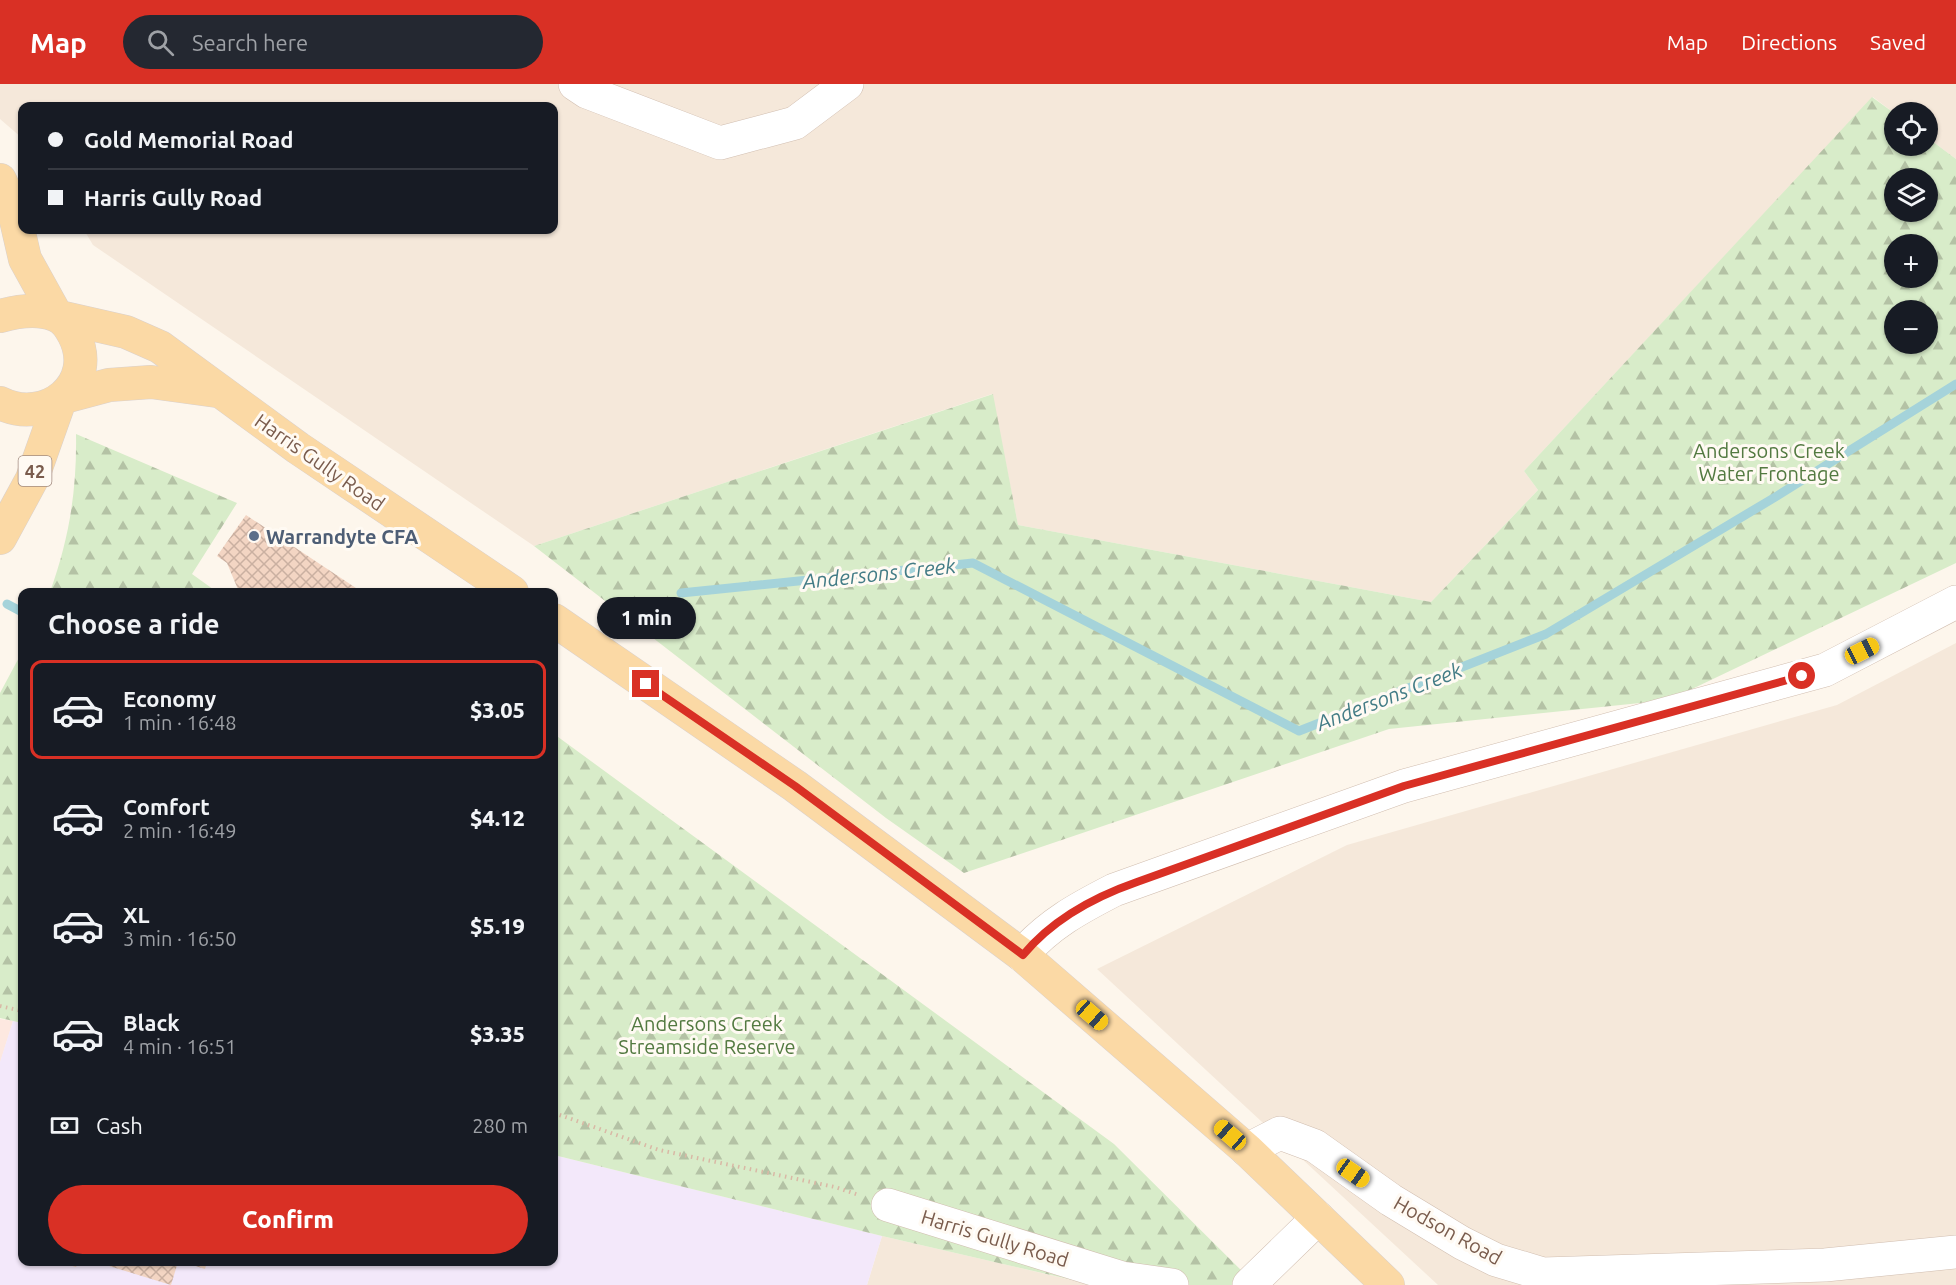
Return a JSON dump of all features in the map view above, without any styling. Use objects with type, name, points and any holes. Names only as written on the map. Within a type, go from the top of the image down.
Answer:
[{"type":"main road","name":"42","points":[[0,180],[14,211],[18,228]]},
{"type":"main road","name":"42","points":[[0,538],[32,479],[62,398],[73,387],[80,371],[79,346],[73,333],[58,316],[25,259],[19,234]]},
{"type":"main road","name":"Harris Gully Road","points":[[0,316],[30,311],[126,332],[144,339],[174,357],[298,448],[506,588]]},
{"type":"main road","name":"Harris Gully Road","points":[[0,403],[11,408],[29,410],[109,385],[151,382],[219,391]]},
{"type":"main road","points":[[558,623],[795,786],[1023,955],[1247,1150],[1388,1285]]},
{"type":"street","points":[[574,84],[587,92],[720,143],[795,123],[847,84]]},
{"type":"street","points":[[1023,955],[1038,937],[1078,908],[1114,890],[1404,786],[1825,670],[1956,602]]},
{"type":"street","name":"Hodson Road","points":[[1247,1150],[1280,1133],[1315,1146],[1390,1200],[1462,1242],[1496,1260],[1543,1274],[1825,1265],[1956,1252]]},
{"type":"street","name":"Harris Gully Road","points":[[888,1205],[1122,1278],[1172,1285]]},
{"type":"street","points":[[1249,1285],[1318,1218]]},
{"type":"path","points":[[0,1006],[18,1010]]},
{"type":"path","points":[[558,1114],[659,1150],[835,1187],[888,1205]]},
{"type":"shaded area","points":[[0,84],[1956,84],[1956,159],[1938,146],[1938,102],[1884,102],[1884,105],[1873,97],[1524,471],[1538,490],[1431,602],[1018,525],[992,394],[534,546],[93,245],[86,234],[558,234],[558,102],[18,102],[18,135],[0,119]]},
{"type":"shaded area","points":[[1956,643],[1956,1285],[1438,1285],[1097,969],[1347,845],[1837,705]]},
{"type":"shaded area","points":[[0,1019],[13,1021],[0,1063]]},
{"type":"shaded area","points":[[13,1021],[18,1022],[18,1266],[558,1266],[558,1156],[882,1236],[867,1285],[0,1285],[0,1062]]},
{"type":"shaded area","points":[[882,1236],[1093,1285],[867,1285]]},
{"type":"green space","name":"Andersons Creek Water Frontage","points":[[1872,97],[1884,106],[1884,156],[1938,156],[1938,146],[1956,159],[1956,563],[1669,700],[1389,729],[964,873],[886,818],[534,546],[993,394],[1018,525],[1431,602],[1538,490],[1524,471]]},
{"type":"green space","points":[[76,434],[237,503],[192,574],[211,588],[51,588],[71,515]]},
{"type":"green space","points":[[18,659],[18,1022],[0,1018],[0,693]]},
{"type":"green space","name":"Andersons Creek Streamside Reserve","points":[[558,737],[1114,1144],[1256,1285],[1094,1285],[882,1236],[558,1156]]},
{"type":"building","name":"Warrandyte CFA","points":[[246,515],[356,588],[237,588],[227,563],[217,556]]},
{"type":"building","points":[[109,1266],[177,1266],[171,1285]]},
{"type":"waterway","name":"Andersons Creek","points":[[681,593],[973,563],[1299,731],[1546,634],[1777,496],[1956,384]]},
{"type":"waterway","name":"Andersons Creek","points":[[7,604],[18,610]]},
{"type":"place","name":"Warrandyte CFA","points":[[254,536]]},
{"type":"route","points":[[646,684],[795,786],[1023,955],[1038,937],[1078,908],[1114,890],[1404,786],[1802,676]]}]
